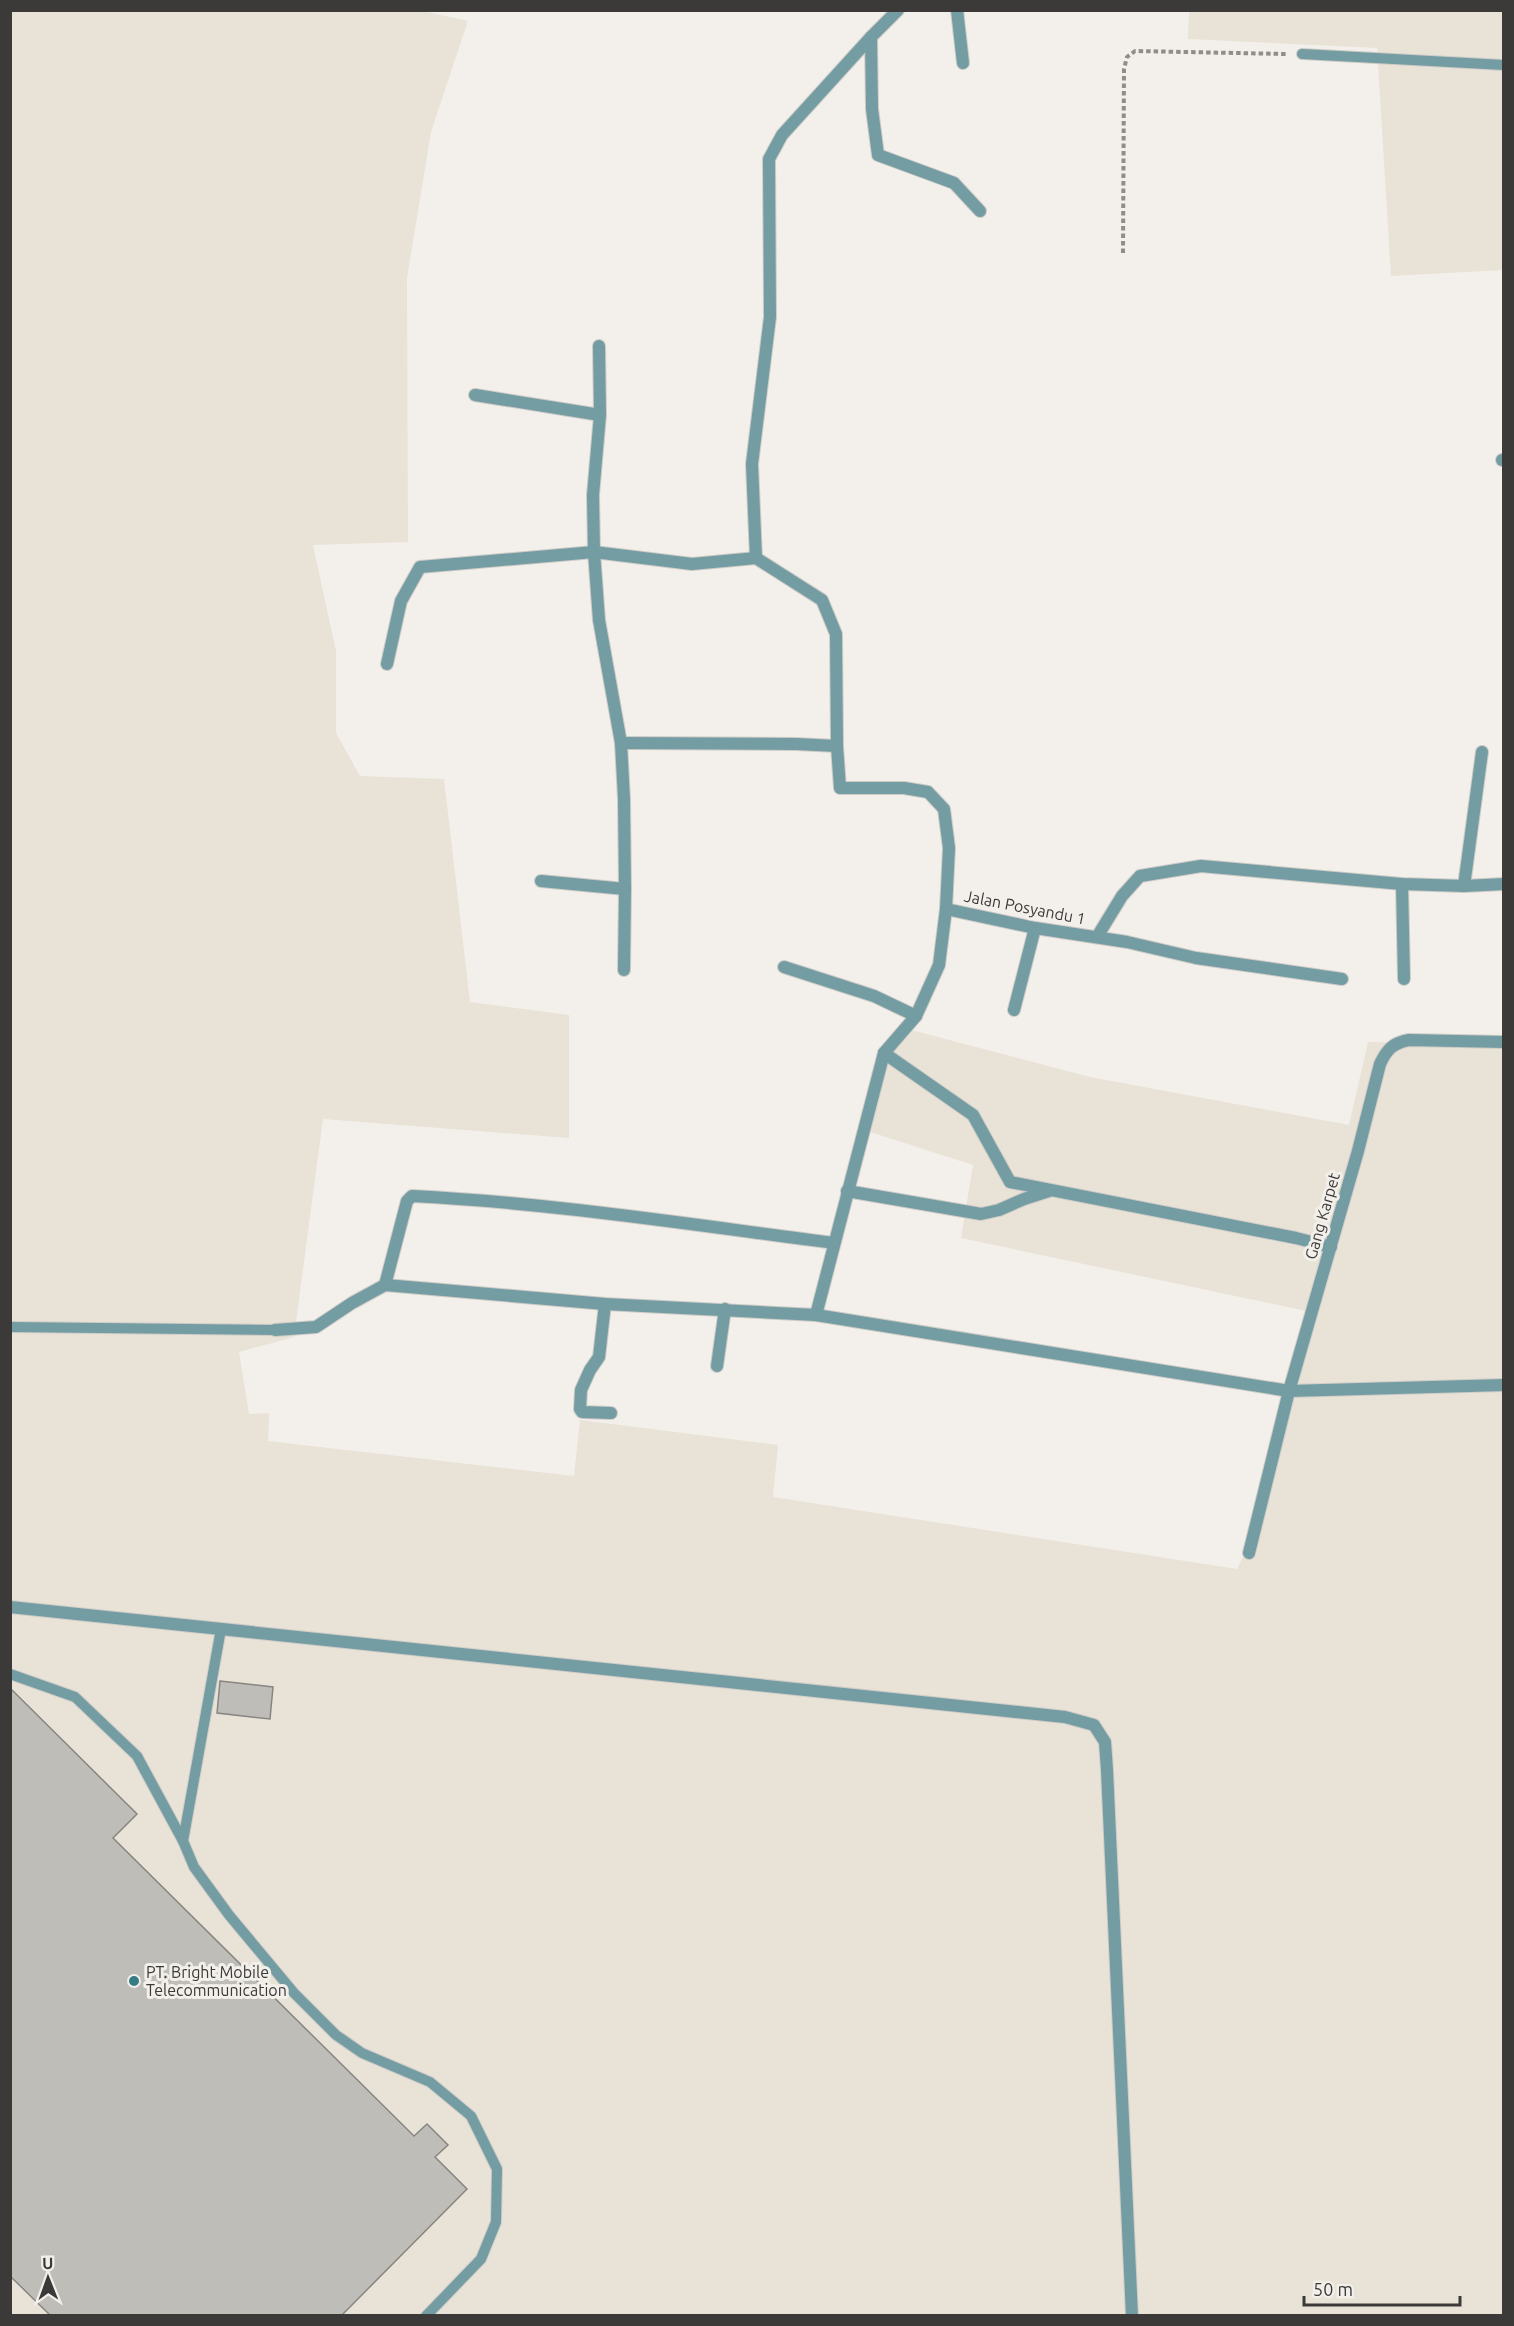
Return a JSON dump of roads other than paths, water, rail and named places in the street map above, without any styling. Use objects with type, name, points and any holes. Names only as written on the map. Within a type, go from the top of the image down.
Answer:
[{"type":"street","points":[[756,558],[752,464],[770,317],[769,159],[782,135],[898,10]]},
{"type":"street","points":[[957,10],[963,63]]},
{"type":"street","points":[[871,37],[873,109],[879,155],[954,183],[980,212]]},
{"type":"street","points":[[599,346],[600,415],[593,495],[594,552],[599,620],[621,743],[624,800],[624,970]]},
{"type":"street","points":[[475,395],[600,415]]},
{"type":"street","points":[[387,664],[401,601],[420,567],[594,552],[692,564],[756,558],[822,600],[836,634],[837,746],[840,788],[904,788],[928,792],[944,809],[948,848],[946,909],[939,965],[916,1016],[884,1053],[816,1315]]},
{"type":"street","points":[[621,743],[837,746]]},
{"type":"street","points":[[1464,886],[1482,752]]},
{"type":"street","points":[[1097,937],[1122,896],[1140,876],[1201,866],[1402,884],[1464,886],[1503,884]]},
{"type":"street","points":[[541,881],[625,889]]},
{"type":"street","points":[[1402,884],[1404,978]]},
{"type":"street","name":"Jalan Posyandu 1","points":[[946,909],[1196,958],[1342,979]]},
{"type":"street","points":[[1014,1010],[1035,928]]},
{"type":"street","points":[[784,967],[874,996],[916,1016]]},
{"type":"street","name":"Gang Karpet","points":[[1249,1553],[1289,1391],[1331,1247],[1380,1064],[1386,1051],[1396,1042],[1409,1040],[1503,1042]]},
{"type":"street","points":[[884,1053],[973,1115],[1010,1182],[1296,1238],[1331,1247]]},
{"type":"street","points":[[847,1191],[985,1214],[1052,1190]]},
{"type":"street","points":[[385,1285],[407,1201],[412,1196],[597,1212],[834,1243]]},
{"type":"street","points":[[275,1330],[316,1327],[385,1285],[606,1304],[816,1315],[1289,1391],[1503,1385]]},
{"type":"street","points":[[606,1304],[599,1357],[581,1390],[580,1409],[582,1412],[611,1413]]},
{"type":"street","points":[[717,1366],[725,1309]]},
{"type":"street","points":[[10,1607],[1065,1717],[1094,1725],[1105,1742],[1107,1770],[1132,2316]]},
{"type":"lane","points":[[1302,54],[1503,65]]},
{"type":"lane","points":[[10,1327],[275,1330]]},
{"type":"lane","points":[[183,1841],[221,1629]]},
{"type":"lane","points":[[10,1674],[75,1697],[137,1756],[183,1841],[194,1867],[229,1915],[294,1993],[336,2035],[362,2053],[430,2082],[471,2116],[497,2169],[496,2222],[481,2259],[426,2316]]},
{"type":"place","name":"PT. Bright Mobile Telecommunication","points":[[134,1981]]}]
